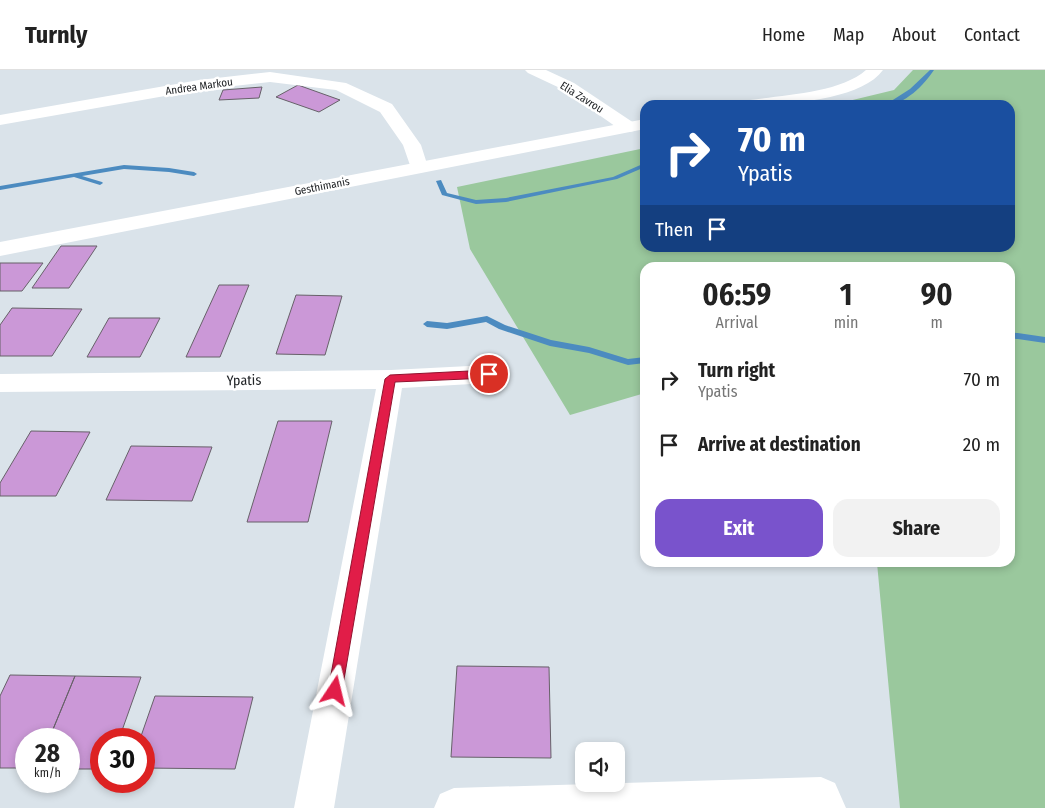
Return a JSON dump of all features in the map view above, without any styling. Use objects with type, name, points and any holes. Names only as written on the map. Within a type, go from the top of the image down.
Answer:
[{"type":"street","name":"Elia Zavrou","points":[[533,70],[568,86],[637,125]]},
{"type":"street","points":[[778,100],[846,88],[863,82],[875,70]]},
{"type":"street","name":"Andrea Markou","points":[[0,120],[199,85],[270,77],[340,86],[386,108],[412,145],[419,167]]},
{"type":"street","name":"Gesthimanis","points":[[0,249],[637,125]]},
{"type":"street","name":"Ypatis","points":[[0,383],[390,379],[489,374]]},
{"type":"street","points":[[314,808],[390,379]]},
{"type":"street","points":[[454,808],[821,797],[826,808]]},
{"type":"green space","points":[[913,70],[1045,70],[1045,808],[900,808],[877,567],[1015,567],[1015,262],[640,262],[640,394],[570,415],[470,249],[457,187],[640,149],[640,252],[1015,252],[1015,100],[853,100],[894,90]]},
{"type":"building","points":[[298,85],[340,100],[319,112],[276,97]]},
{"type":"building","points":[[262,87],[259,98],[219,100],[223,90]]},
{"type":"building","points":[[61,246],[97,246],[69,288],[32,288]]},
{"type":"building","points":[[0,263],[43,263],[22,291],[0,291]]},
{"type":"building","points":[[219,285],[249,285],[220,357],[186,357]]},
{"type":"building","points":[[296,295],[342,296],[325,355],[276,354]]},
{"type":"building","points":[[12,308],[82,309],[52,356],[0,356],[0,325]]},
{"type":"building","points":[[109,318],[160,318],[140,357],[87,357]]},
{"type":"building","points":[[278,421],[332,421],[308,522],[247,522]]},
{"type":"building","points":[[31,431],[90,432],[56,496],[0,496],[0,483]]},
{"type":"building","points":[[131,446],[212,447],[192,501],[106,500]]},
{"type":"building","points":[[457,666],[549,667],[551,758],[451,757]]},
{"type":"building","points":[[10,675],[75,676],[54,728],[15,728],[15,768],[0,768],[0,696]]},
{"type":"building","points":[[75,676],[141,677],[123,728],[90,728],[90,769],[80,769],[80,728],[54,728]]},
{"type":"building","points":[[155,696],[253,697],[235,769],[155,768],[155,728],[144,728]]},
{"type":"waterway","points":[[899,100],[912,91],[932,70]]},
{"type":"waterway","points":[[0,188],[124,167],[194,174]]},
{"type":"waterway","points":[[439,181],[444,194],[476,202],[506,200],[615,178],[640,167]]},
{"type":"waterway","points":[[76,176],[100,183]]},
{"type":"waterway","points":[[427,324],[447,326],[487,319],[502,327],[550,343],[589,350],[628,362],[640,361]]},
{"type":"waterway","points":[[1015,336],[1045,340]]},
{"type":"route","points":[[335,691],[390,379],[489,374]]}]
